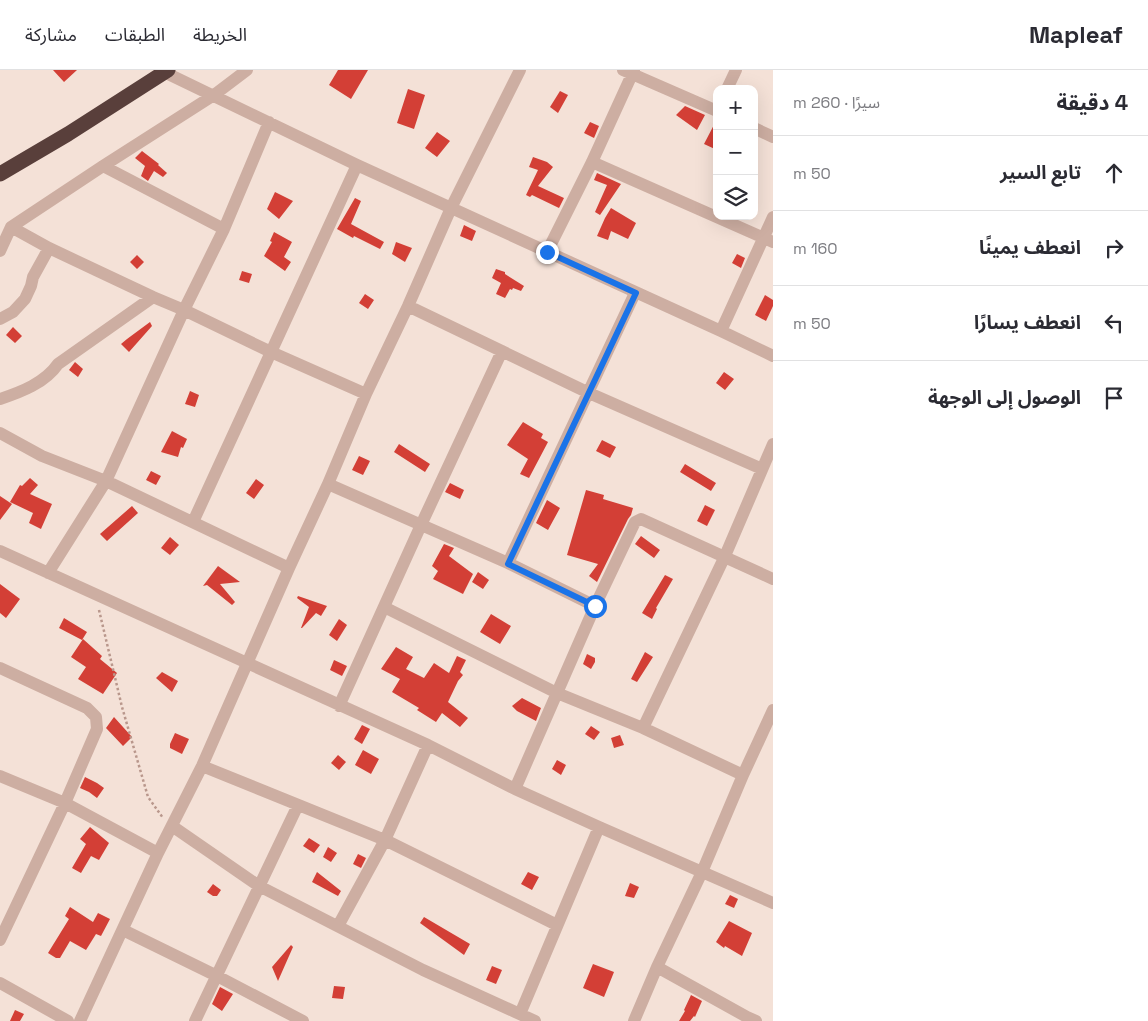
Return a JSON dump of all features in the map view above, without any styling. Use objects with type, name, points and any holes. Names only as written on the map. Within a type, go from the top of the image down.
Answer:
[{"type":"highway","points":[[0,174],[68,134],[165,71]]},
{"type":"street","points":[[0,251],[11,227],[214,95],[247,70]]},
{"type":"street","points":[[80,1021],[158,853],[202,766],[328,484],[366,394],[408,306],[451,208],[520,70]]},
{"type":"street","points":[[729,85],[736,70]]},
{"type":"street","points":[[165,71],[357,165],[773,356]]},
{"type":"street","points":[[547,252],[592,162],[629,71],[713,109]]},
{"type":"street","points":[[48,573],[106,481],[184,310],[224,228],[269,122]]},
{"type":"street","points":[[758,130],[773,137]]},
{"type":"street","points":[[592,162],[768,240]]},
{"type":"street","points":[[193,522],[357,165]]},
{"type":"street","points":[[103,166],[224,228]]},
{"type":"street","points":[[721,331],[768,240],[773,217]]},
{"type":"street","points":[[11,227],[49,248],[153,297],[366,394]]},
{"type":"street","points":[[0,319],[13,312],[24,299],[31,286],[33,277],[49,248]]},
{"type":"street","points":[[508,564],[636,293]]},
{"type":"street","points":[[0,399],[43,380],[52,373],[58,364],[153,297]]},
{"type":"street","points":[[408,306],[589,392],[762,468]]},
{"type":"street","points":[[340,706],[502,351]]},
{"type":"street","points":[[0,433],[42,456],[106,481],[289,568]]},
{"type":"street","points":[[643,728],[724,556],[773,444]]},
{"type":"street","points":[[328,484],[508,564],[595,606]]},
{"type":"street","points":[[515,789],[634,522],[641,519],[773,579]]},
{"type":"street","points":[[0,551],[428,745],[515,789],[773,902]]},
{"type":"street","points":[[384,608],[557,692],[643,728],[743,775]]},
{"type":"street","points":[[0,668],[87,708],[96,717],[97,729],[65,803],[0,940]]},
{"type":"street","points":[[634,1021],[773,710]]},
{"type":"street","points":[[338,926],[385,840],[428,745]]},
{"type":"street","points":[[202,766],[385,840],[557,925]]},
{"type":"street","points":[[0,776],[65,803],[158,853]]},
{"type":"street","points":[[195,1021],[298,804]]},
{"type":"street","points":[[172,826],[259,886],[423,970],[535,1021]]},
{"type":"street","points":[[520,1014],[599,827]]},
{"type":"street","points":[[123,930],[303,1021]]},
{"type":"street","points":[[657,967],[750,1020]]},
{"type":"street","points":[[0,983],[68,1021]]},
{"type":"path","points":[[95,594],[122,707],[148,797],[160,815],[172,826]]},
{"type":"building","points":[[53,70],[77,70],[64,82]]},
{"type":"building","points":[[338,70],[368,70],[351,99],[329,85]]},
{"type":"building","points":[[408,89],[425,95],[414,129],[397,123]]},
{"type":"building","points":[[560,91],[568,95],[558,113],[550,107]]},
{"type":"building","points":[[685,106],[705,115],[697,130],[676,115]]},
{"type":"building","points":[[590,122],[599,126],[594,138],[584,133]]},
{"type":"building","points":[[713,127],[713,148],[704,144]]},
{"type":"building","points":[[437,132],[450,141],[437,157],[425,148]]},
{"type":"building","points":[[142,151],[167,173],[163,177],[154,171],[148,181],[141,176],[145,166],[135,158]]},
{"type":"building","points":[[533,157],[547,162],[553,167],[538,186],[564,198],[559,208],[532,195],[530,197],[526,195],[538,170],[529,167]]},
{"type":"building","points":[[597,173],[621,184],[600,215],[595,212],[607,185],[594,180]]},
{"type":"building","points":[[275,192],[293,201],[279,219],[267,209]]},
{"type":"building","points":[[355,198],[361,201],[351,224],[384,242],[380,249],[337,229]]},
{"type":"building","points":[[611,208],[636,223],[628,239],[611,231],[608,240],[597,236]]},
{"type":"building","points":[[464,225],[476,231],[472,241],[460,236]]},
{"type":"building","points":[[274,232],[292,242],[284,257],[291,262],[285,271],[264,256],[272,242],[270,241]]},
{"type":"building","points":[[396,242],[412,248],[405,262],[392,254]]},
{"type":"building","points":[[737,254],[745,258],[741,268],[732,263]]},
{"type":"building","points":[[137,255],[144,262],[137,269],[130,262]]},
{"type":"building","points":[[496,269],[505,272],[505,274],[524,286],[521,291],[513,288],[512,290],[510,289],[505,298],[496,294],[501,283],[492,278]]},
{"type":"building","points":[[242,271],[252,274],[249,283],[239,280]]},
{"type":"building","points":[[365,294],[374,300],[368,309],[359,303]]},
{"type":"building","points":[[765,295],[773,300],[773,306],[766,321],[755,315]]},
{"type":"building","points":[[150,322],[152,326],[129,352],[121,344]]},
{"type":"building","points":[[13,327],[22,336],[15,343],[6,335]]},
{"type":"building","points":[[75,362],[83,369],[78,377],[69,370]]},
{"type":"building","points":[[724,372],[734,379],[725,390],[716,383]]},
{"type":"building","points":[[190,391],[199,395],[195,407],[185,404]]},
{"type":"building","points":[[523,422],[543,434],[541,438],[548,442],[529,478],[520,474],[528,459],[507,445]]},
{"type":"building","points":[[172,431],[187,439],[183,448],[181,447],[178,457],[161,452]]},
{"type":"building","points":[[602,440],[616,447],[610,458],[596,451]]},
{"type":"building","points":[[399,444],[430,464],[425,472],[394,452]]},
{"type":"building","points":[[359,456],[370,461],[363,475],[352,470]]},
{"type":"building","points":[[685,464],[716,483],[711,491],[680,472]]},
{"type":"building","points":[[151,471],[161,476],[156,485],[146,480]]},
{"type":"building","points":[[30,478],[38,485],[30,494],[52,504],[41,529],[29,523],[33,513],[10,502],[20,485],[22,486]]},
{"type":"building","points":[[256,479],[264,485],[254,499],[246,493]]},
{"type":"building","points":[[450,483],[464,490],[460,499],[445,492]]},
{"type":"building","points":[[586,490],[604,495],[603,499],[633,508],[597,582],[589,576],[598,564],[567,555]]},
{"type":"building","points":[[0,496],[12,504],[0,520]]},
{"type":"building","points":[[547,500],[560,508],[548,530],[536,523]]},
{"type":"building","points":[[705,505],[715,510],[707,526],[697,521]]},
{"type":"building","points":[[132,506],[138,513],[107,541],[100,534]]},
{"type":"building","points":[[641,536],[660,550],[654,558],[635,544]]},
{"type":"building","points":[[170,537],[179,545],[170,555],[161,548]]},
{"type":"building","points":[[444,544],[454,548],[449,556],[473,574],[463,594],[433,579],[438,571],[432,566]]},
{"type":"building","points":[[218,566],[240,582],[220,584],[235,602],[232,605],[207,585],[203,586]]},
{"type":"building","points":[[478,572],[489,580],[483,589],[472,582]]},
{"type":"building","points":[[665,575],[673,579],[656,608],[652,619],[642,613]]},
{"type":"building","points":[[0,584],[20,599],[6,618],[0,613]]},
{"type":"building","points":[[298,596],[327,606],[321,616],[316,613],[302,628],[309,607],[297,598]]},
{"type":"building","points":[[491,614],[511,626],[500,644],[480,632]]},
{"type":"building","points":[[64,618],[87,632],[82,640],[59,628]]},
{"type":"building","points":[[339,619],[347,625],[337,641],[329,635]]},
{"type":"building","points":[[83,639],[102,656],[100,659],[117,673],[103,694],[78,679],[86,667],[71,657]]},
{"type":"building","points":[[396,647],[413,657],[406,669],[424,678],[434,663],[449,673],[457,656],[466,660],[460,672],[463,675],[448,702],[468,718],[460,727],[442,713],[436,722],[417,710],[419,708],[392,692],[400,679],[381,669]]},
{"type":"building","points":[[645,652],[653,657],[637,682],[631,679]]},
{"type":"building","points":[[587,654],[595,658],[591,669],[583,664]]},
{"type":"building","points":[[334,660],[347,666],[342,676],[330,670]]},
{"type":"building","points":[[162,672],[178,681],[172,692],[156,678]]},
{"type":"building","points":[[522,698],[541,708],[536,721],[517,711],[512,706]]},
{"type":"building","points":[[114,717],[132,737],[123,746],[106,728]]},
{"type":"building","points":[[362,725],[370,729],[362,744],[354,739]]},
{"type":"building","points":[[591,726],[600,732],[594,740],[585,734]]},
{"type":"building","points":[[175,733],[189,739],[182,754],[170,748]]},
{"type":"building","points":[[620,735],[624,745],[614,748],[611,738]]},
{"type":"building","points":[[363,750],[379,759],[371,774],[355,765]]},
{"type":"building","points":[[338,755],[346,762],[339,770],[331,763]]},
{"type":"building","points":[[557,760],[566,765],[561,775],[552,769]]},
{"type":"building","points":[[85,777],[104,788],[97,798],[80,788]]},
{"type":"building","points":[[90,827],[109,843],[99,860],[91,856],[81,873],[72,868],[86,844],[80,839]]},
{"type":"building","points":[[309,838],[320,845],[314,853],[303,846]]},
{"type":"building","points":[[328,847],[337,853],[331,862],[323,857]]},
{"type":"building","points":[[358,854],[366,858],[361,868],[353,864]]},
{"type":"building","points":[[317,872],[341,891],[338,896],[312,882]]},
{"type":"building","points":[[528,872],[539,877],[532,890],[521,884]]},
{"type":"building","points":[[630,883],[639,887],[634,898],[625,896]]},
{"type":"building","points":[[213,884],[221,890],[217,896],[207,892]]},
{"type":"building","points":[[730,895],[738,899],[734,908],[725,904]]},
{"type":"building","points":[[70,907],[93,922],[98,913],[110,919],[101,936],[96,934],[86,950],[70,941],[60,958],[56,958],[48,953],[69,919],[65,916]]},
{"type":"building","points":[[424,917],[470,944],[464,955],[420,923]]},
{"type":"building","points":[[729,921],[752,933],[742,956],[716,942]]},
{"type":"building","points":[[291,945],[293,947],[278,981],[272,967]]},
{"type":"building","points":[[593,964],[614,972],[604,997],[583,988]]},
{"type":"building","points":[[492,966],[502,970],[496,984],[486,980]]},
{"type":"building","points":[[334,986],[345,987],[343,999],[332,998]]},
{"type":"building","points":[[220,987],[233,994],[222,1011],[212,1004]]},
{"type":"building","points":[[691,995],[702,1001],[695,1017],[690,1021],[679,1021],[685,1011]]},
{"type":"building","points":[[15,1010],[24,1014],[20,1021],[10,1021]]},
{"type":"route","points":[[547,252],[636,293],[508,564],[595,606]]}]
